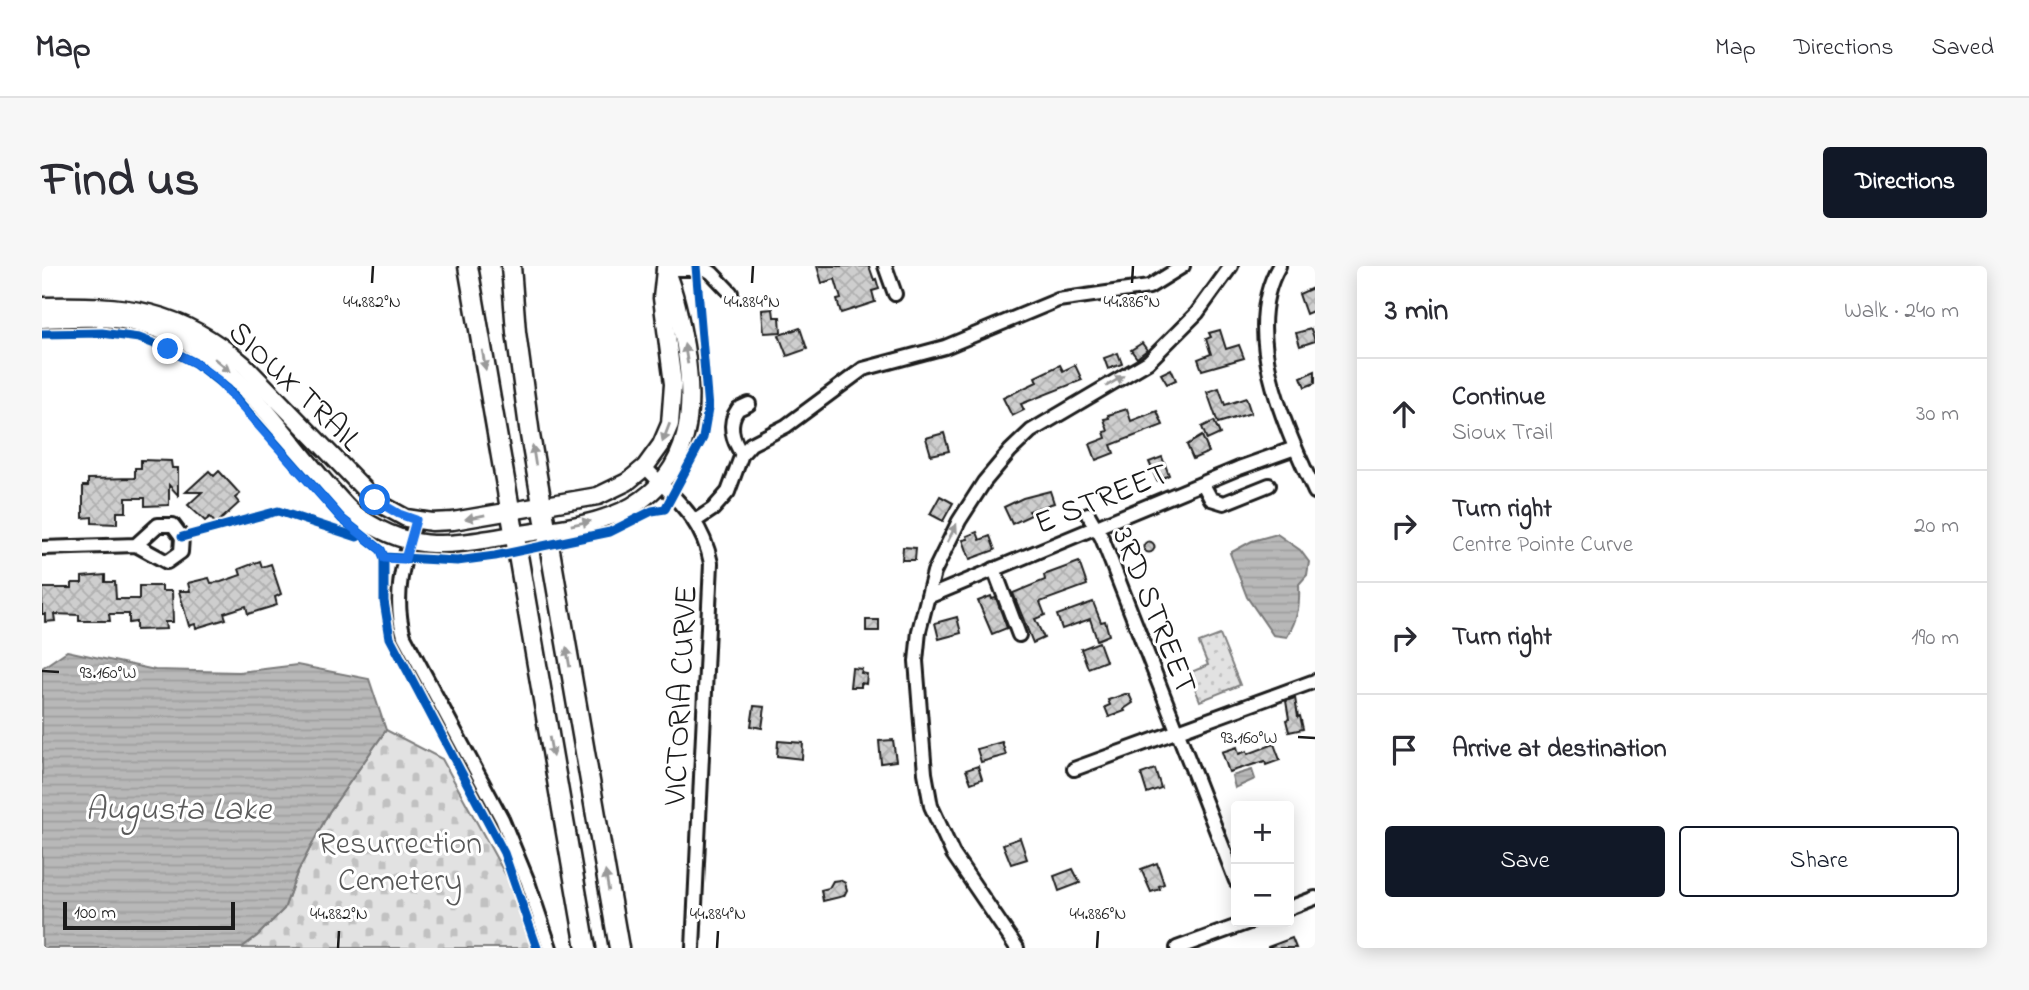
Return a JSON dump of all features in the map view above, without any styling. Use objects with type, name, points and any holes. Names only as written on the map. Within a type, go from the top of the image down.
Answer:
[{"type":"highway","points":[[468,266],[586,948]]},
{"type":"highway","points":[[511,266],[519,358],[542,506],[619,948]]},
{"type":"main road","name":"SIOUX TRAIL","points":[[42,319],[126,320],[161,330],[199,348],[219,362],[244,386],[352,512],[379,530],[410,541],[450,545],[546,530],[613,515],[641,500],[671,469],[682,448],[691,405],[690,376],[676,296],[665,268]]},
{"type":"main road","points":[[645,467],[662,445],[673,412],[673,384],[662,298],[665,268]]},
{"type":"main road","name":"SIOUX TRAIL","points":[[42,306],[99,305],[139,310],[182,324],[209,338],[244,365],[368,493],[399,514],[416,520],[453,521],[610,491],[627,482],[645,467]]},
{"type":"street","points":[[885,266],[895,294]]},
{"type":"street","points":[[695,521],[713,509],[729,492],[742,454],[751,444],[786,426],[863,369],[945,347],[1058,300],[1149,287],[1183,266]]},
{"type":"street","points":[[1017,948],[953,854],[931,806],[925,773],[916,661],[919,631],[928,597],[942,554],[959,521],[984,482],[1010,451],[1031,431],[1148,362],[1197,313],[1231,266]]},
{"type":"street","points":[[1279,266],[1271,281],[1263,323],[1268,367],[1295,447],[1315,492]]},
{"type":"street","points":[[665,268],[706,269],[731,293]]},
{"type":"street","points":[[742,454],[733,438],[733,422],[738,409],[749,404]]},
{"type":"street","name":"E STREET","points":[[928,597],[1295,447]]},
{"type":"street","name":"VICTORIA CURVE","points":[[645,467],[684,506],[695,521],[708,547],[712,577],[693,948]]},
{"type":"street","points":[[1203,484],[1211,499],[1224,503],[1269,485]]},
{"type":"street","name":"3RD STREET","points":[[1088,514],[1096,527],[1231,868]]},
{"type":"street","points":[[416,520],[398,593],[404,636],[502,819],[528,882],[550,948]]},
{"type":"street","points":[[42,548],[136,545]]},
{"type":"street","points":[[995,569],[1019,635]]},
{"type":"street","points":[[1074,769],[1315,681]]},
{"type":"street","points":[[1294,906],[1315,898]]},
{"type":"street","points":[[1177,948],[1235,927]]},
{"type":"green space","points":[[1220,635],[1240,685],[1200,701],[1189,673],[1208,665],[1199,643]]},
{"type":"green space","name":"Resurrection Cemetery","points":[[386,730],[442,759],[516,894],[534,948],[241,948],[284,909],[297,873],[329,812]]},
{"type":"water","points":[[1277,534],[1300,550],[1309,562],[1307,575],[1299,584],[1298,612],[1287,637],[1273,635],[1247,597],[1230,553],[1252,541]]},
{"type":"water","name":"Augusta Lake","points":[[67,651],[155,670],[239,672],[297,665],[369,679],[386,730],[329,812],[297,873],[284,909],[241,948],[42,948],[42,668]]},
{"type":"water","points":[[1252,770],[1255,779],[1235,788],[1232,776]]},
{"type":"building","points":[[817,266],[869,266],[879,289],[872,291],[875,302],[841,313],[837,300],[841,299],[835,279],[822,283]]},
{"type":"building","points":[[1315,287],[1315,310],[1306,314],[1299,294]]},
{"type":"building","points":[[773,309],[774,317],[780,317],[781,332],[764,333],[762,310]]},
{"type":"building","points":[[800,328],[807,349],[787,356],[779,335]]},
{"type":"building","points":[[1311,329],[1315,341],[1300,346],[1296,333]]},
{"type":"building","points":[[1220,330],[1226,349],[1239,345],[1244,358],[1202,370],[1198,359],[1211,354],[1206,339],[1211,337],[1209,333]]},
{"type":"building","points":[[1142,343],[1147,350],[1137,358],[1131,350]]},
{"type":"building","points":[[1118,353],[1122,364],[1108,369],[1104,358]]},
{"type":"building","points":[[1060,365],[1063,371],[1075,365],[1082,380],[1021,404],[1024,410],[1012,416],[1003,398],[1037,382],[1035,377]]},
{"type":"building","points":[[1171,369],[1176,380],[1167,384],[1161,374]]},
{"type":"building","points":[[1315,371],[1315,383],[1305,387],[1301,377]]},
{"type":"building","points":[[1219,388],[1225,405],[1246,398],[1251,413],[1218,423],[1207,392]]},
{"type":"building","points":[[1127,409],[1131,421],[1157,411],[1163,425],[1111,445],[1114,453],[1096,460],[1090,444],[1106,438],[1104,432],[1108,431],[1104,419]]},
{"type":"building","points":[[1214,421],[1220,434],[1207,440],[1202,427]]},
{"type":"building","points":[[944,433],[949,451],[931,455],[926,438]]},
{"type":"building","points":[[1202,436],[1209,452],[1193,459],[1187,445]]},
{"type":"building","points":[[1162,457],[1169,475],[1157,481],[1149,462]]},
{"type":"building","points":[[141,460],[171,461],[172,468],[178,468],[178,495],[169,485],[169,505],[145,506],[145,498],[126,498],[126,512],[117,512],[117,524],[92,523],[92,517],[83,518],[83,486],[88,486],[88,479],[135,478],[135,468],[141,468]]},
{"type":"building","points":[[209,471],[214,476],[219,471],[240,494],[235,498],[239,503],[216,524],[210,517],[205,521],[188,505],[202,492],[186,492]]},
{"type":"building","points":[[1050,491],[1054,503],[1029,511],[1031,515],[1012,524],[1004,507],[1023,498]]},
{"type":"building","points":[[940,496],[953,503],[943,521],[930,514]]},
{"type":"building","points":[[977,532],[980,540],[990,536],[995,550],[970,559],[963,540]]},
{"type":"building","points":[[1149,541],[1155,547],[1149,553],[1143,547]]},
{"type":"building","points":[[903,547],[916,548],[915,560],[902,560]]},
{"type":"building","points":[[260,561],[262,567],[271,564],[281,594],[275,597],[277,605],[248,614],[246,606],[224,613],[226,619],[196,628],[195,624],[189,626],[179,591],[190,591],[188,583],[209,578],[211,583],[221,582],[241,575],[239,569]]},
{"type":"building","points":[[1079,562],[1087,585],[1040,602],[1045,615],[1035,619],[1044,638],[1033,643],[1013,593],[1045,580],[1044,575]]},
{"type":"building","points":[[105,575],[105,582],[115,582],[116,599],[139,599],[139,586],[162,586],[162,591],[172,591],[173,622],[165,622],[166,629],[136,630],[136,622],[129,623],[129,614],[109,614],[110,621],[79,621],[79,615],[54,614],[55,621],[45,622],[45,614],[42,614],[42,588],[72,588],[72,583],[82,583],[82,577]]},
{"type":"building","points":[[991,596],[992,599],[996,598],[1007,628],[992,634],[978,601]]},
{"type":"building","points":[[1093,602],[1101,622],[1105,621],[1109,635],[1097,640],[1090,619],[1062,629],[1057,615]]},
{"type":"building","points":[[957,617],[961,633],[939,639],[935,623]]},
{"type":"building","points":[[866,620],[879,620],[879,631],[866,631]]},
{"type":"building","points":[[1099,642],[1106,661],[1088,668],[1081,649]]},
{"type":"building","points":[[852,668],[862,669],[861,673],[867,674],[866,684],[850,687]]},
{"type":"building","points":[[1129,694],[1133,703],[1124,709],[1125,711],[1109,717],[1105,707],[1110,705],[1108,700]]},
{"type":"building","points":[[1295,698],[1303,729],[1289,732],[1286,701]]},
{"type":"building","points":[[754,706],[765,707],[762,728],[751,726]]},
{"type":"building","points":[[893,740],[896,761],[881,763],[879,741]]},
{"type":"building","points":[[778,741],[803,743],[802,759],[777,756]]},
{"type":"building","points":[[1002,742],[1006,755],[981,762],[977,749]]},
{"type":"building","points":[[1274,744],[1280,760],[1266,765],[1265,761],[1229,772],[1222,752],[1237,747],[1239,754],[1247,751],[1248,754]]},
{"type":"building","points":[[978,766],[982,779],[971,783],[966,770]]},
{"type":"building","points":[[1155,769],[1161,788],[1147,793],[1141,774]]},
{"type":"building","points":[[1020,838],[1027,859],[1011,864],[1003,844]]},
{"type":"building","points":[[1157,863],[1164,884],[1159,886],[1160,889],[1151,892],[1141,869]]},
{"type":"building","points":[[1073,869],[1080,883],[1059,891],[1054,876]]},
{"type":"building","points":[[840,880],[845,883],[847,890],[844,896],[823,901],[821,890],[829,888],[833,881]]},
{"type":"building","points":[[1292,938],[1296,948],[1268,948],[1268,947]]},
{"type":"cycle path","points":[[384,557],[457,561],[495,556],[610,532],[652,511],[665,509],[703,438],[708,409],[696,266]]},
{"type":"cycle path","points":[[42,334],[102,333],[139,338],[195,363],[228,389],[342,519],[381,550],[384,557],[384,601],[390,638],[504,853],[537,948]]},
{"type":"cycle path","points":[[182,537],[278,511],[357,537]]},
{"type":"route","points":[[168,349],[195,363],[228,389],[342,519],[381,550],[384,558],[405,559],[416,520],[406,518],[375,500]]}]
